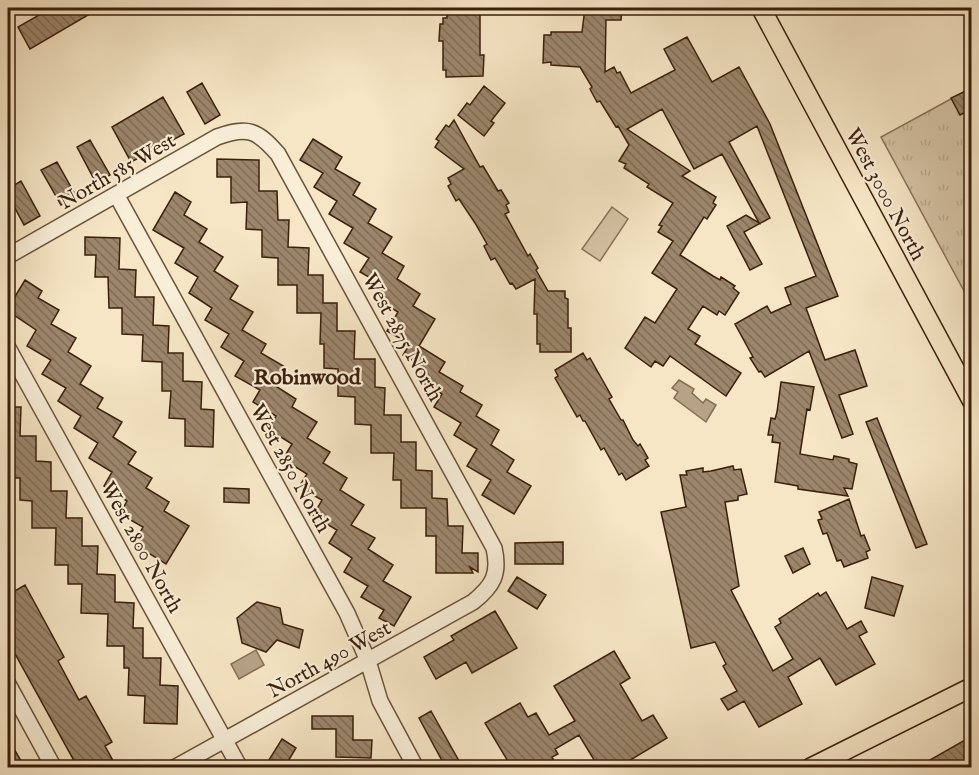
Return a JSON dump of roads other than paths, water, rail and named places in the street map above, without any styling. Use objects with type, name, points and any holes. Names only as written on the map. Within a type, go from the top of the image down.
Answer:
[{"type":"main road","name":"West 3000 North","points":[[760,8],[972,401]]},
{"type":"main road","points":[[810,768],[972,687]]},
{"type":"street","name":"North 585 West","points":[[8,256],[217,137],[233,131],[250,130]]},
{"type":"street","name":"West 2875 North","points":[[250,130],[266,140],[278,154],[472,506],[494,548],[497,561],[495,577]]},
{"type":"street","name":"West 2850 North","points":[[117,196],[347,613],[368,661],[380,701],[416,768]]},
{"type":"street","name":"West 2800 North","points":[[8,348],[240,768]]},
{"type":"street","name":"North 490 West","points":[[174,768],[473,602],[488,590],[495,577]]},
{"type":"street","points":[[8,684],[54,768]]},
{"type":"district","name":"Robinwood","points":[[307,376]]}]
